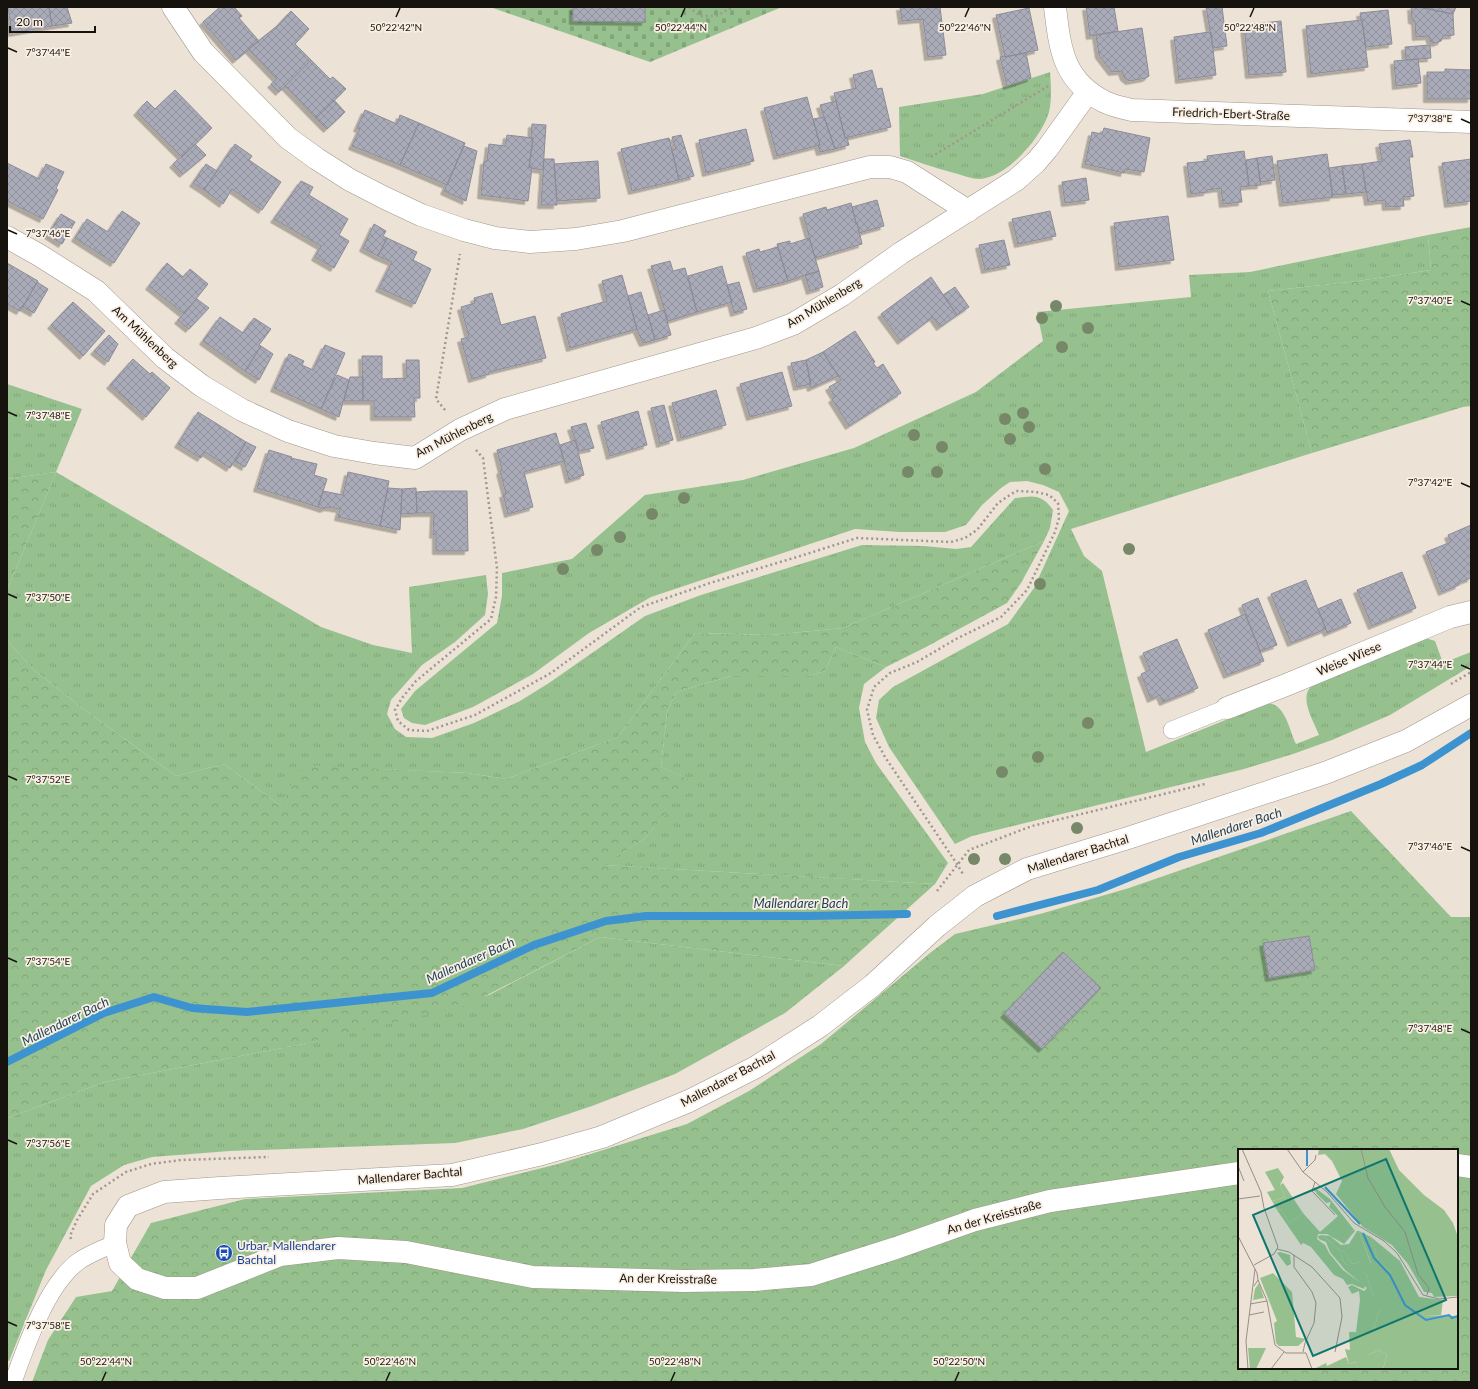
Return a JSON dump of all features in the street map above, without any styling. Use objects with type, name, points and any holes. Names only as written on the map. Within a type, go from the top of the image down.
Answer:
[{"type":"street","points":[[173,7],[203,52],[262,112],[294,142],[317,159],[350,180],[421,215],[464,230],[495,238],[530,242],[576,239],[623,231],[870,167],[890,167],[907,172],[968,211]]},
{"type":"street","name":"Friedrich-Ebert-Straße","points":[[1055,7],[1059,40],[1063,56],[1070,73],[1088,92],[1106,103],[1132,110],[1471,122]]},
{"type":"street","name":"Am Mühlenberg","points":[[7,237],[39,255],[96,291],[165,358],[202,386],[242,410],[288,431],[334,446],[374,454],[415,458],[460,430],[505,409],[756,338],[793,324],[842,295],[901,253],[1016,180],[1036,162],[1088,92]]},
{"type":"street","name":"Weise Wiese","points":[[1227,708],[1450,617],[1471,612]]},
{"type":"street","name":"Mallendarer Bachtal","points":[[115,1243],[116,1225],[128,1206],[164,1192],[452,1175],[542,1154],[602,1136],[689,1101],[756,1067],[820,1026],[861,994],[937,926],[975,896],[1027,868],[1128,838],[1325,773],[1406,741],[1471,705]]},
{"type":"street","points":[[1458,1165],[1471,1167]]},
{"type":"street","name":"An der Kreisstraße","points":[[115,1243],[120,1263],[137,1279],[165,1288],[197,1288],[280,1255],[338,1248],[406,1252],[533,1277],[754,1280],[811,1275],[896,1248],[975,1220],[1050,1201],[1238,1173]]},
{"type":"lane","points":[[1172,730],[1227,708]]},
{"type":"lane","points":[[13,1382],[29,1336],[56,1286],[66,1273],[79,1261],[115,1243]]},
{"type":"path","points":[[689,7],[700,16],[716,16],[733,7]]},
{"type":"path","points":[[907,172],[1070,73]]},
{"type":"path","points":[[464,230],[436,400],[483,458],[497,568],[496,597],[491,619],[416,681],[402,698],[395,710],[398,721],[409,730],[428,731],[475,715],[552,673],[641,607],[710,583],[857,538],[951,542],[964,538],[977,530],[998,503],[1016,491],[1036,492],[1049,495],[1058,503],[1059,518],[1055,532],[1027,590],[1001,617],[956,639],[918,662],[890,673],[874,687],[867,710],[873,735],[885,757],[958,864]]},
{"type":"path","points":[[1446,687],[1471,672]]},
{"type":"path","points":[[937,892],[969,850],[1032,826],[1210,782]]},
{"type":"path","points":[[79,1261],[70,1236],[77,1220],[93,1194],[126,1172],[152,1164],[181,1160],[277,1157]]},
{"type":"green space","points":[[490,7],[782,7],[650,62]]},
{"type":"green space","points":[[1050,72],[1051,102],[1045,122],[1039,133],[1022,155],[1000,172],[989,177],[979,179],[943,170],[900,156],[899,107],[983,94]]},
{"type":"green space","points":[[1471,227],[1471,406],[1463,407],[1312,453],[1268,291],[1358,281],[1431,270],[1428,235]]},
{"type":"green space","points":[[1428,235],[1431,270],[1358,281],[1268,291],[1312,453],[1071,529],[1084,556],[1102,571],[1146,752],[1268,703],[1279,708],[1283,713],[1296,744],[1319,735],[1310,715],[1307,701],[1309,689],[1314,684],[1426,638],[1435,641],[1443,663],[1471,652],[1471,666],[1390,715],[1332,740],[1244,769],[972,836],[955,844],[889,747],[876,718],[879,700],[893,687],[1008,624],[1034,588],[1069,511],[1059,492],[1043,485],[1027,481],[1010,482],[982,505],[966,525],[945,532],[900,532],[855,529],[651,597],[589,633],[533,674],[473,707],[425,725],[412,723],[404,718],[401,709],[415,691],[497,623],[502,596],[502,573],[572,559],[645,495],[743,480],[854,448],[976,392],[1043,341],[1037,312],[1191,297],[1189,275],[1250,272]]},
{"type":"green space","points":[[7,384],[82,409],[56,472],[7,479]]},
{"type":"green space","points":[[56,472],[321,627],[373,645],[412,653],[409,587],[486,575],[488,594],[485,615],[455,642],[422,665],[391,700],[387,714],[395,729],[406,737],[432,738],[474,723],[520,701],[549,683],[645,616],[701,595],[862,545],[924,546],[956,549],[971,547],[1015,498],[1032,496],[1040,498],[1053,510],[1050,528],[1044,541],[843,628],[770,635],[695,633],[618,737],[506,779],[468,773],[379,769],[281,806],[224,764],[176,776],[85,710],[34,670],[7,640],[7,591]]},
{"type":"green space","points":[[56,472],[7,591],[7,479]]},
{"type":"green space","points":[[1044,541],[1021,583],[1007,603],[886,667],[836,647],[825,671],[809,676],[731,676],[676,692],[667,712],[661,767],[695,782],[644,839],[603,865],[935,884],[844,966],[600,937],[468,1005],[303,1044],[105,1082],[7,1118],[7,640],[34,670],[85,710],[176,776],[224,764],[281,806],[300,765],[468,773],[506,779],[618,737],[695,633],[770,635],[843,628]]},
{"type":"green space","points":[[836,647],[886,667],[864,684],[859,708],[865,742],[876,763],[948,863],[935,884],[602,865],[644,839],[694,782],[661,767],[667,712],[676,692],[731,676],[809,676],[825,671]]},
{"type":"green space","points":[[1351,811],[1451,917],[1471,917],[1471,1382],[32,1382],[48,1340],[76,1297],[112,1291],[151,1223],[245,1199],[462,1188],[558,1164],[687,1124],[749,1091],[821,1044],[955,934],[1040,914],[1129,888]]},
{"type":"green space","points":[[600,937],[844,966],[785,1013],[675,1074],[592,1106],[523,1129],[455,1143],[230,1151],[152,1157],[124,1165],[91,1186],[46,1270],[9,1361],[7,1360],[7,1118],[105,1082],[303,1044],[489,995]]},
{"type":"building","points":[[8,7],[49,7],[52,26],[12,33]]},
{"type":"building","points":[[49,7],[67,7],[72,23],[52,26]]},
{"type":"building","points":[[220,7],[234,7],[242,16],[239,18],[259,41],[236,60],[203,22]]},
{"type":"building","points":[[573,7],[645,7],[645,22],[573,21]]},
{"type":"building","points":[[900,7],[940,7],[946,55],[928,57],[923,19],[902,21]]},
{"type":"building","points":[[1086,7],[1114,7],[1118,31],[1090,36]]},
{"type":"building","points":[[1206,7],[1222,7],[1227,46],[1213,48]]},
{"type":"building","points":[[1411,7],[1419,7],[1453,14],[1454,35],[1443,36],[1441,41],[1436,43],[1431,42],[1429,36],[1416,37],[1415,21],[1412,20]]},
{"type":"building","points":[[1419,7],[1456,7],[1453,14]]},
{"type":"building","points":[[1029,8],[1038,50],[1005,57],[996,15]]},
{"type":"building","points":[[1388,10],[1392,44],[1366,47],[1360,13]]},
{"type":"building","points":[[291,11],[309,29],[295,44],[311,60],[279,92],[271,84],[277,79],[248,49],[277,26]]},
{"type":"building","points":[[1362,20],[1368,67],[1311,74],[1306,26]]},
{"type":"building","points":[[1281,21],[1286,72],[1249,75],[1244,25]]},
{"type":"building","points":[[1142,28],[1149,76],[1146,78],[1129,81],[1124,77],[1122,71],[1112,72],[1099,55],[1096,35]]},
{"type":"building","points":[[1211,32],[1216,75],[1179,80],[1174,37]]},
{"type":"building","points":[[1430,45],[1431,58],[1406,60],[1405,47]]},
{"type":"building","points":[[1026,53],[1031,78],[1007,86],[1000,57]]},
{"type":"building","points":[[1418,59],[1421,83],[1396,86],[1394,61]]},
{"type":"building","points":[[311,60],[330,79],[333,77],[346,89],[316,118],[285,86]]},
{"type":"building","points":[[1445,69],[1471,70],[1471,99],[1427,99],[1427,72],[1445,72]]},
{"type":"building","points":[[872,70],[877,89],[882,88],[891,127],[845,138],[834,93],[856,88],[853,75]]},
{"type":"building","points":[[175,90],[212,128],[182,157],[137,112],[147,101],[155,109]]},
{"type":"building","points":[[807,97],[820,145],[777,156],[764,108]]},
{"type":"building","points":[[334,100],[345,112],[327,129],[316,118]]},
{"type":"building","points":[[836,101],[845,138],[847,138],[849,145],[835,149],[820,105]]},
{"type":"building","points":[[365,110],[397,124],[400,115],[419,123],[400,165],[352,146],[360,129],[357,128]]},
{"type":"building","points":[[824,117],[835,149],[820,152],[818,145],[820,145],[813,119]]},
{"type":"building","points":[[419,123],[465,143],[447,185],[400,165]]},
{"type":"building","points":[[532,124],[546,125],[543,170],[529,167],[533,138],[531,138]]},
{"type":"building","points":[[1104,128],[1150,138],[1144,172],[1125,169],[1124,173],[1085,164],[1092,132],[1102,134]]},
{"type":"building","points":[[746,129],[754,161],[706,173],[699,140]]},
{"type":"building","points":[[507,135],[533,138],[529,167],[532,167],[528,201],[481,195],[484,161],[487,161],[489,144],[505,146]]},
{"type":"building","points":[[681,135],[694,176],[679,180],[672,150],[676,149],[672,137]]},
{"type":"building","points":[[669,138],[679,180],[632,191],[621,149]]},
{"type":"building","points":[[1410,140],[1413,157],[1409,157],[1414,196],[1403,197],[1404,206],[1386,207],[1385,200],[1368,202],[1362,164],[1382,161],[1379,144]]},
{"type":"building","points":[[195,144],[206,155],[183,174],[173,164]]},
{"type":"building","points":[[235,144],[252,156],[249,160],[281,182],[262,210],[232,189],[223,204],[204,190]]},
{"type":"building","points":[[464,146],[477,151],[466,201],[444,191]]},
{"type":"building","points":[[1244,151],[1249,186],[1240,187],[1242,202],[1223,204],[1221,188],[1191,194],[1187,163],[1208,161],[1207,156]]},
{"type":"building","points":[[1327,154],[1333,197],[1283,203],[1277,161]]},
{"type":"building","points":[[1272,156],[1275,180],[1260,182],[1257,158]]},
{"type":"building","points":[[1257,158],[1261,185],[1249,186],[1246,160]]},
{"type":"building","points":[[544,159],[554,159],[557,205],[541,205]]},
{"type":"building","points":[[1471,159],[1471,201],[1448,204],[1442,163]]},
{"type":"building","points":[[598,161],[600,198],[557,201],[554,164]]},
{"type":"building","points":[[7,163],[39,179],[46,164],[64,172],[56,188],[58,190],[43,219],[7,201]]},
{"type":"building","points":[[206,164],[217,171],[204,190],[193,183]]},
{"type":"building","points":[[1362,164],[1366,192],[1346,194],[1342,166]]},
{"type":"building","points":[[1342,166],[1346,194],[1332,195],[1329,168]]},
{"type":"building","points":[[1086,178],[1089,200],[1065,203],[1062,182]]},
{"type":"building","points":[[301,181],[313,187],[309,195],[348,219],[339,235],[349,241],[334,268],[315,257],[321,246],[274,219]]},
{"type":"building","points":[[877,200],[884,226],[859,233],[852,207]]},
{"type":"building","points":[[851,203],[862,244],[815,258],[803,214],[826,207],[827,210]]},
{"type":"building","points":[[122,211],[140,223],[114,263],[75,238],[87,219],[108,232]]},
{"type":"building","points":[[1050,211],[1056,236],[1018,244],[1012,219]]},
{"type":"building","points":[[61,214],[75,222],[62,244],[48,235]]},
{"type":"building","points":[[1168,216],[1174,260],[1119,267],[1114,223]]},
{"type":"building","points":[[374,224],[386,231],[383,236],[387,238],[378,256],[363,248]]},
{"type":"building","points":[[387,238],[417,252],[413,260],[431,269],[415,304],[379,288],[392,262],[378,256]]},
{"type":"building","points":[[809,238],[819,271],[788,281],[777,244],[790,241],[790,244]]},
{"type":"building","points":[[1004,240],[1010,265],[985,270],[979,245]]},
{"type":"building","points":[[778,247],[788,281],[757,289],[746,253],[759,249],[760,252]]},
{"type":"building","points":[[670,261],[673,271],[685,268],[697,312],[668,321],[651,266]]},
{"type":"building","points":[[7,263],[38,281],[20,311],[7,304]]},
{"type":"building","points":[[167,263],[183,277],[190,269],[208,284],[184,314],[149,286]]},
{"type":"building","points":[[722,266],[732,302],[697,312],[688,276]]},
{"type":"building","points":[[819,271],[823,287],[810,291],[805,275]]},
{"type":"building","points":[[622,275],[637,329],[570,348],[561,314],[607,301],[602,281]]},
{"type":"building","points":[[931,277],[957,315],[940,327],[933,317],[901,341],[881,314]]},
{"type":"building","points":[[37,282],[48,289],[34,313],[23,307]]},
{"type":"building","points":[[739,282],[747,309],[734,313],[727,285]]},
{"type":"building","points":[[955,287],[969,307],[957,315],[943,295]]},
{"type":"building","points":[[641,292],[655,340],[643,343],[637,330],[628,296]]},
{"type":"building","points":[[492,293],[501,325],[535,316],[546,358],[489,372],[489,374],[472,379],[461,339],[469,337],[461,307],[475,303],[474,298]]},
{"type":"building","points":[[197,299],[209,308],[189,329],[178,320]]},
{"type":"building","points":[[73,302],[105,331],[83,356],[51,325]]},
{"type":"building","points":[[664,310],[671,335],[655,340],[648,315]]},
{"type":"building","points":[[220,317],[243,333],[254,318],[271,329],[259,345],[261,346],[245,371],[203,341]]},
{"type":"building","points":[[855,331],[875,362],[873,363],[877,368],[883,364],[901,393],[849,426],[832,399],[835,397],[829,387],[841,380],[823,352]]},
{"type":"building","points":[[109,335],[118,344],[108,362],[94,351]]},
{"type":"building","points":[[325,345],[345,353],[321,409],[274,388],[289,354],[304,361],[302,365],[313,370]]},
{"type":"building","points":[[261,346],[273,354],[259,380],[245,371]]},
{"type":"building","points":[[823,352],[838,376],[811,388],[806,360]]},
{"type":"building","points":[[362,356],[382,356],[382,379],[407,378],[406,360],[419,360],[420,398],[414,398],[415,417],[374,417],[374,401],[363,401]]},
{"type":"building","points":[[133,359],[150,374],[152,372],[170,388],[146,417],[110,385]]},
{"type":"building","points":[[806,360],[811,384],[797,387],[791,363]]},
{"type":"building","points":[[782,372],[792,406],[750,417],[740,384]]},
{"type":"building","points":[[337,375],[349,380],[339,417],[321,409]]},
{"type":"building","points":[[350,377],[363,377],[363,401],[344,401]]},
{"type":"building","points":[[716,390],[726,425],[681,438],[672,403]]},
{"type":"building","points":[[664,405],[673,440],[660,444],[651,408]]},
{"type":"building","points":[[638,411],[647,445],[610,456],[601,422]]},
{"type":"building","points":[[198,412],[246,442],[230,468],[205,452],[201,458],[178,444]]},
{"type":"building","points":[[586,423],[594,448],[579,451],[571,427]]},
{"type":"building","points":[[556,433],[564,461],[524,472],[533,507],[508,514],[503,494],[506,494],[500,471],[502,470],[497,450]]},
{"type":"building","points":[[575,440],[584,475],[569,480],[560,445]]},
{"type":"building","points":[[246,442],[256,447],[245,467],[235,461]]},
{"type":"building","points":[[269,450],[292,457],[291,458],[317,464],[314,475],[327,479],[318,507],[257,488]]},
{"type":"building","points":[[348,472],[389,481],[380,526],[338,517],[340,509],[328,507],[323,509],[318,507],[323,491],[343,495]]},
{"type":"building","points":[[388,488],[402,489],[400,530],[380,526]]},
{"type":"building","points":[[416,488],[417,513],[401,514],[402,489]]},
{"type":"building","points":[[467,491],[468,551],[436,551],[436,534],[433,535],[434,513],[417,513],[416,492]]},
{"type":"building","points":[[1471,525],[1471,578],[1442,592],[1426,552],[1451,542],[1448,535]]},
{"type":"building","points":[[1402,572],[1416,608],[1372,626],[1357,590]]},
{"type":"building","points":[[1306,580],[1326,629],[1291,643],[1271,594]]},
{"type":"building","points":[[1258,598],[1277,645],[1260,651],[1242,605]]},
{"type":"building","points":[[1341,599],[1351,623],[1327,633],[1318,609]]},
{"type":"building","points":[[1245,614],[1264,661],[1227,675],[1208,630]]},
{"type":"building","points":[[1177,639],[1198,688],[1163,702],[1160,695],[1151,699],[1141,674],[1150,670],[1143,653]]},
{"type":"building","points":[[1309,936],[1315,970],[1269,978],[1263,943]]},
{"type":"building","points":[[1063,952],[1101,988],[1042,1049],[1004,1014]]},
{"type":"waterway","name":"Mallendarer Bach","points":[[997,916],[1098,890],[1179,857],[1261,833],[1381,784],[1422,765],[1471,733]]},
{"type":"waterway","name":"Mallendarer Bach","points":[[7,1062],[104,1013],[154,997],[192,1008],[247,1012],[432,993],[534,945],[606,921],[646,916],[809,916],[907,914]]},
{"type":"place","name":"Urbar, Mallendarer Bachtal","points":[[224,1253]]}]
